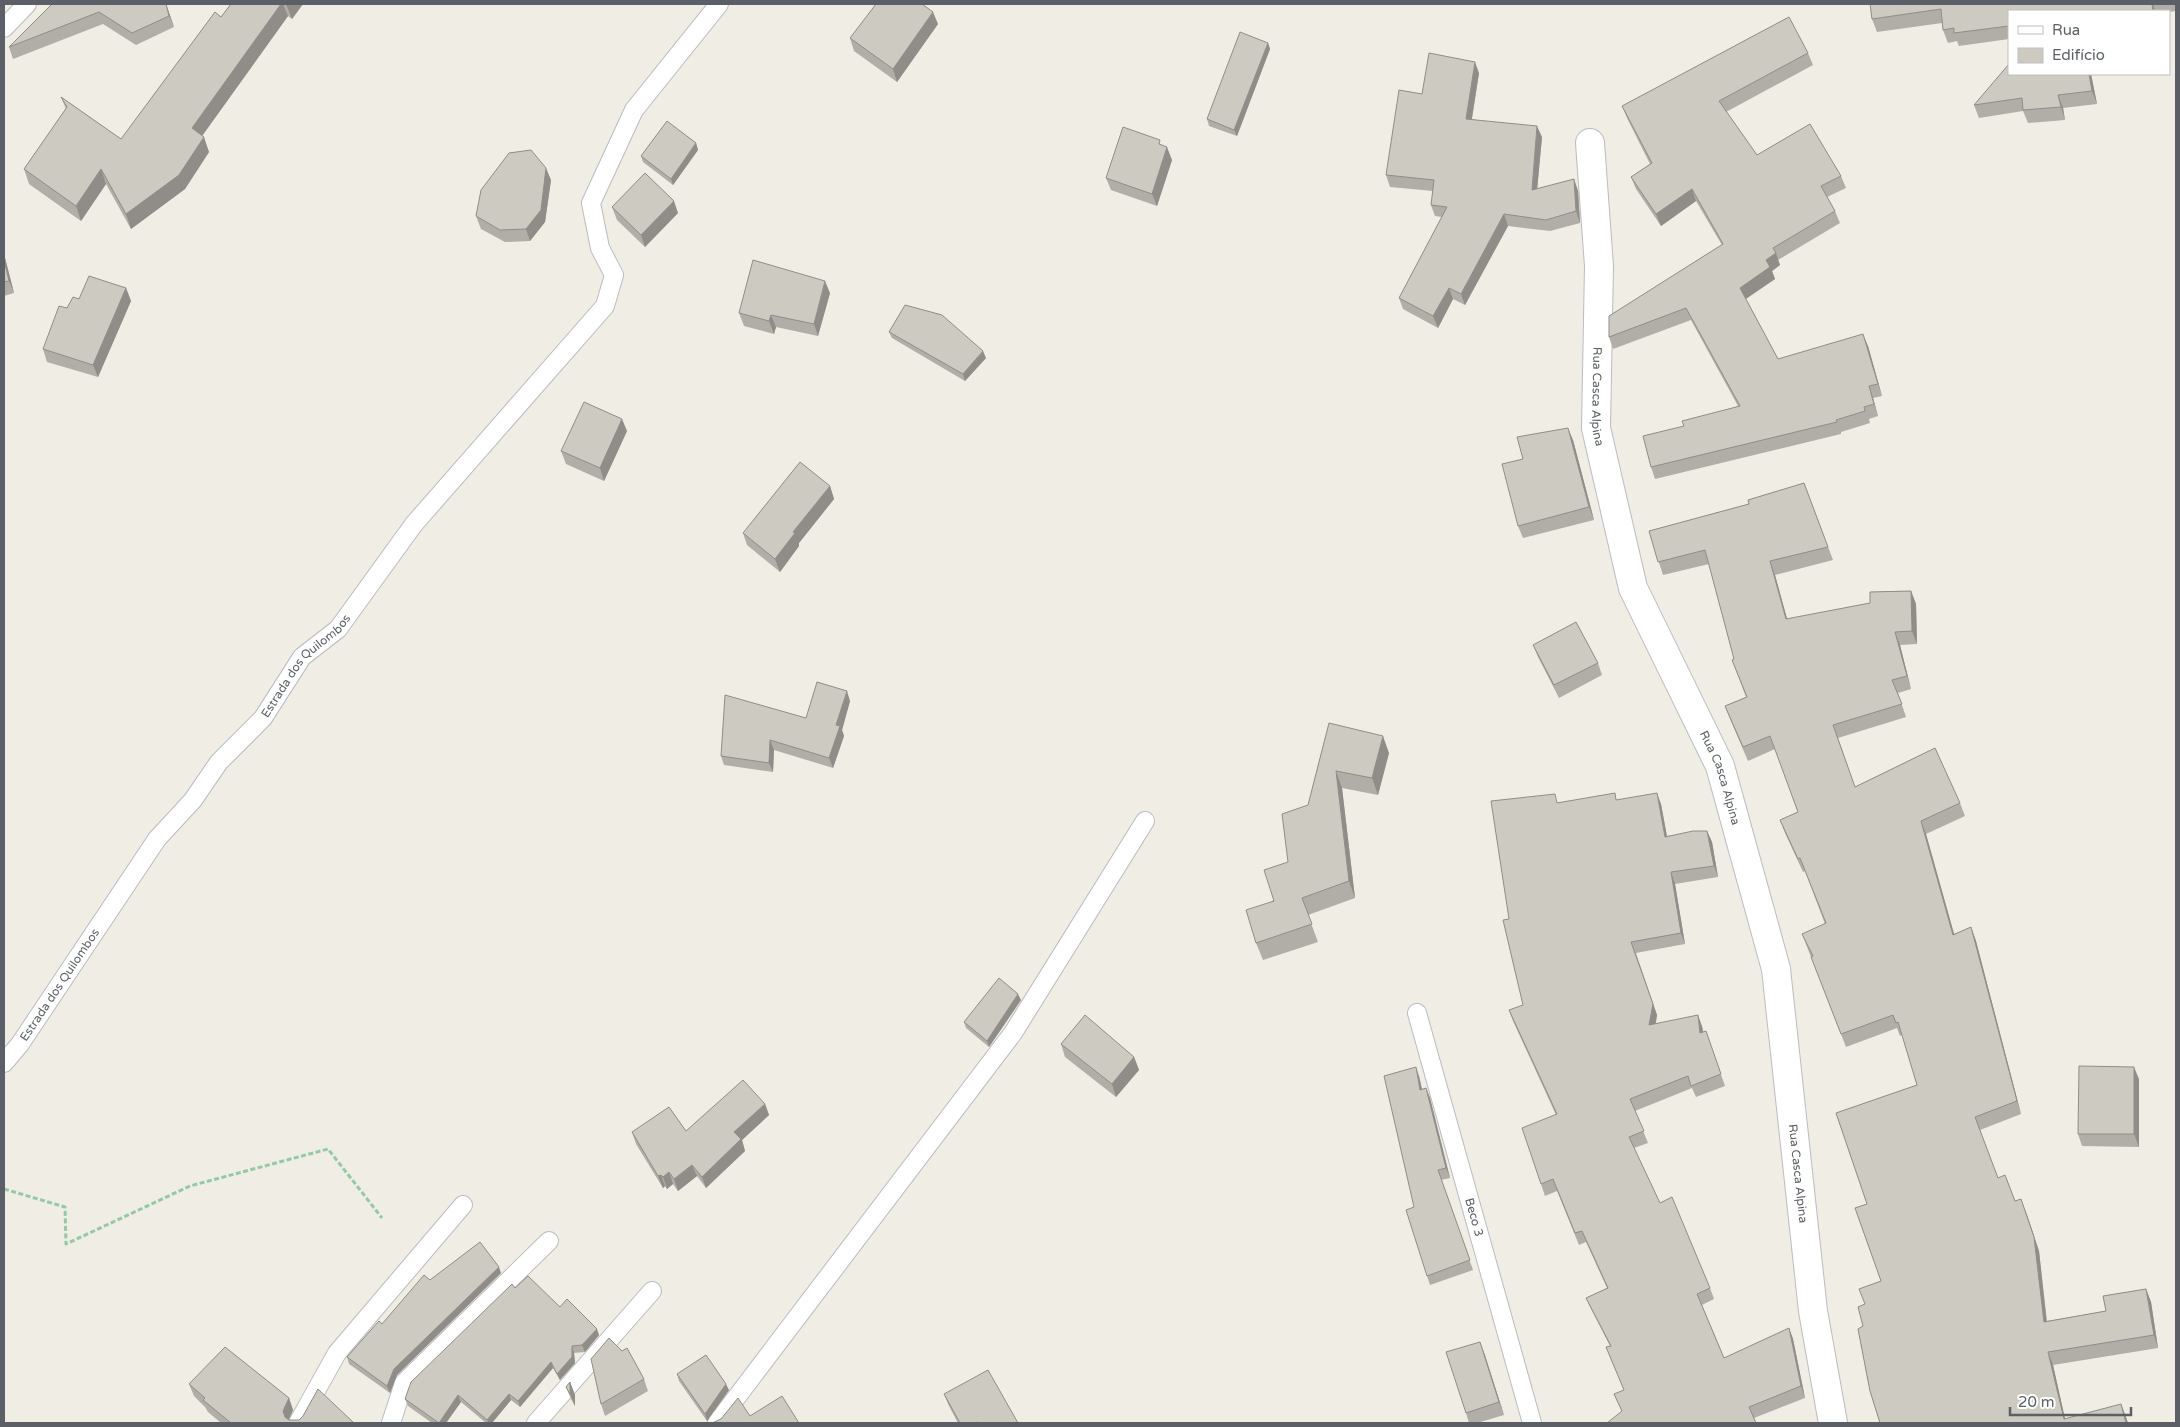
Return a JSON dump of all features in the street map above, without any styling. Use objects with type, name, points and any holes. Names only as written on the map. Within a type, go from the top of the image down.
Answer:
[{"type":"street","name":"Rua Casca Alpina","points":[[1590,143],[1598,266],[1596,428],[1633,588],[1720,766],[1776,969],[1813,1311],[1833,1423]]},
{"type":"lane","points":[[4,28],[27,4]]},
{"type":"lane","name":"Estrada dos Quilombos","points":[[4,1063],[20,1044],[158,839],[193,800],[219,762],[263,718],[302,657],[338,629],[414,524],[605,306],[614,275],[600,248],[591,203],[634,110],[719,4]]},
{"type":"lane","points":[[717,1423],[1013,1033],[1145,821]]},
{"type":"lane","name":"Beco 3","points":[[1417,1013],[1532,1423]]},
{"type":"lane","points":[[298,1423],[337,1354],[463,1205]]},
{"type":"lane","points":[[391,1423],[404,1383],[549,1240]]},
{"type":"lane","points":[[536,1423],[652,1291]]},
{"type":"path","points":[[4,1189],[65,1207],[66,1244],[190,1186],[328,1149],[382,1218]]},
{"type":"building","points":[[52,4],[166,4],[169,16],[132,33],[99,12],[9,47]]},
{"type":"building","points":[[231,4],[281,4],[192,128],[204,137],[179,175],[126,214],[101,169],[76,206],[24,169],[67,107],[61,97],[121,139],[215,12],[221,17]]},
{"type":"building","points":[[876,4],[922,4],[933,12],[893,69],[850,38]]},
{"type":"building","points":[[1870,4],[2152,4],[2153,10],[2008,10],[2008,26],[1954,33],[1954,28],[1943,30],[1941,9],[1872,19]]},
{"type":"building","points":[[1789,17],[1808,53],[1719,101],[1757,155],[1810,124],[1841,176],[1821,186],[1835,211],[1773,248],[1776,253],[1766,260],[1770,267],[1740,288],[1778,359],[1863,334],[1878,384],[1869,386],[1874,404],[1864,407],[1865,411],[1836,420],[1837,422],[1651,467],[1643,436],[1684,426],[1682,421],[1740,406],[1686,308],[1609,337],[1609,316],[1723,244],[1692,189],[1656,214],[1631,177],[1652,163],[1622,106]]},
{"type":"building","points":[[1240,32],[1268,43],[1234,130],[1207,119]]},
{"type":"building","points":[[1429,53],[1475,62],[1466,119],[1537,126],[1532,190],[1574,179],[1576,211],[1546,220],[1504,214],[1461,294],[1449,288],[1433,316],[1399,298],[1447,207],[1431,205],[1434,180],[1386,175],[1399,90],[1422,94]]},
{"type":"building","points":[[2008,65],[2008,75],[2089,75],[2092,91],[2058,95],[2061,107],[2023,110],[2022,98],[1974,105]]},
{"type":"building","points":[[667,121],[696,143],[671,179],[641,156]]},
{"type":"building","points":[[1123,127],[1160,140],[1159,144],[1167,147],[1152,194],[1106,178]]},
{"type":"building","points":[[531,150],[546,168],[541,210],[526,229],[500,230],[476,216],[481,190],[509,153]]},
{"type":"building","points":[[645,173],[674,201],[641,235],[612,207]]},
{"type":"building","points":[[4,260],[9,281],[4,282]]},
{"type":"building","points":[[753,260],[825,281],[814,324],[771,315],[769,321],[739,313]]},
{"type":"building","points":[[89,276],[126,288],[93,365],[43,349],[59,306],[67,308],[73,297],[79,299]]},
{"type":"building","points":[[905,305],[942,315],[983,351],[963,374],[889,332]]},
{"type":"building","points":[[584,402],[622,419],[600,468],[561,451]]},
{"type":"building","points":[[1568,428],[1589,507],[1518,526],[1502,464],[1523,459],[1517,437]]},
{"type":"building","points":[[800,462],[830,486],[793,532],[795,533],[775,559],[743,533]]},
{"type":"building","points":[[1804,483],[1828,547],[1770,561],[1786,619],[1870,603],[1870,592],[1911,591],[1912,631],[1895,632],[1907,676],[1892,680],[1902,704],[1833,725],[1855,787],[1935,748],[1960,803],[1921,821],[1953,935],[1971,927],[2017,1101],[1975,1117],[1998,1178],[2005,1175],[2015,1201],[2021,1199],[2034,1237],[2044,1322],[2106,1311],[2103,1296],[2146,1289],[2154,1335],[2048,1352],[2064,1419],[2121,1404],[2126,1423],[1880,1423],[1870,1391],[1858,1329],[1863,1326],[1858,1307],[1865,1304],[1859,1289],[1881,1281],[1855,1208],[1867,1204],[1836,1113],[1917,1085],[1898,1022],[1896,1023],[1893,1015],[1841,1034],[1811,957],[1813,956],[1802,934],[1826,923],[1800,858],[1798,859],[1780,820],[1798,812],[1770,736],[1743,747],[1725,706],[1747,697],[1732,660],[1734,659],[1705,550],[1658,562],[1649,531],[1749,504],[1748,500]]},
{"type":"building","points":[[1576,622],[1598,663],[1554,685],[1533,645]]},
{"type":"building","points":[[817,682],[847,691],[836,725],[840,726],[829,758],[770,740],[769,763],[721,756],[725,695],[806,718]]},
{"type":"building","points":[[1329,723],[1383,736],[1372,778],[1336,771],[1349,881],[1302,898],[1312,924],[1256,943],[1246,910],[1274,901],[1264,870],[1288,862],[1282,814],[1308,805]]},
{"type":"building","points":[[1615,793],[1616,800],[1657,793],[1665,837],[1693,831],[1707,831],[1714,866],[1671,872],[1681,933],[1631,942],[1653,1004],[1649,1025],[1698,1015],[1700,1033],[1706,1031],[1721,1074],[1691,1086],[1688,1076],[1630,1099],[1644,1131],[1629,1137],[1660,1203],[1672,1197],[1710,1288],[1697,1294],[1724,1358],[1789,1328],[1801,1386],[1749,1407],[1756,1423],[1607,1423],[1622,1411],[1614,1394],[1624,1390],[1606,1347],[1611,1346],[1586,1298],[1608,1288],[1582,1231],[1575,1233],[1553,1179],[1541,1184],[1522,1128],[1557,1114],[1509,1010],[1523,1005],[1503,920],[1509,919],[1491,801],[1555,794],[1557,803]]},
{"type":"building","points":[[999,978],[1018,994],[987,1041],[964,1022]]},
{"type":"building","points":[[1085,1015],[1134,1057],[1112,1084],[1061,1044]]},
{"type":"building","points":[[2079,1066],[2134,1067],[2134,1134],[2078,1134]]},
{"type":"building","points":[[1416,1067],[1420,1090],[1426,1088],[1446,1168],[1438,1170],[1470,1260],[1427,1276],[1406,1210],[1414,1207],[1384,1076]]},
{"type":"building","points":[[743,1080],[765,1104],[734,1132],[741,1139],[702,1177],[692,1165],[674,1179],[669,1172],[663,1177],[661,1175],[658,1176],[632,1132],[669,1107],[686,1131]]},
{"type":"building","points":[[480,1242],[499,1267],[394,1369],[387,1386],[347,1357],[379,1321],[382,1324],[424,1275],[430,1280]]},
{"type":"building","points":[[528,1276],[560,1307],[567,1299],[597,1329],[582,1345],[572,1346],[572,1357],[557,1374],[551,1362],[518,1401],[509,1394],[487,1420],[458,1395],[439,1423],[405,1399],[411,1382],[512,1284],[515,1288]]},
{"type":"building","points":[[609,1338],[622,1351],[627,1348],[644,1379],[601,1404],[591,1359]]},
{"type":"building","points":[[1480,1342],[1499,1402],[1466,1413],[1446,1352]]},
{"type":"building","points":[[225,1347],[289,1398],[283,1411],[285,1417],[289,1420],[299,1420],[303,1416],[318,1389],[354,1423],[231,1423],[203,1400],[205,1398],[189,1384]]},
{"type":"building","points":[[706,1355],[726,1384],[705,1414],[677,1374]]},
{"type":"building","points":[[988,1370],[1018,1423],[960,1423],[944,1394]]},
{"type":"building","points":[[570,1382],[570,1394],[566,1387]]},
{"type":"building","points":[[782,1396],[799,1423],[712,1423],[721,1419],[738,1398],[750,1416]]}]
